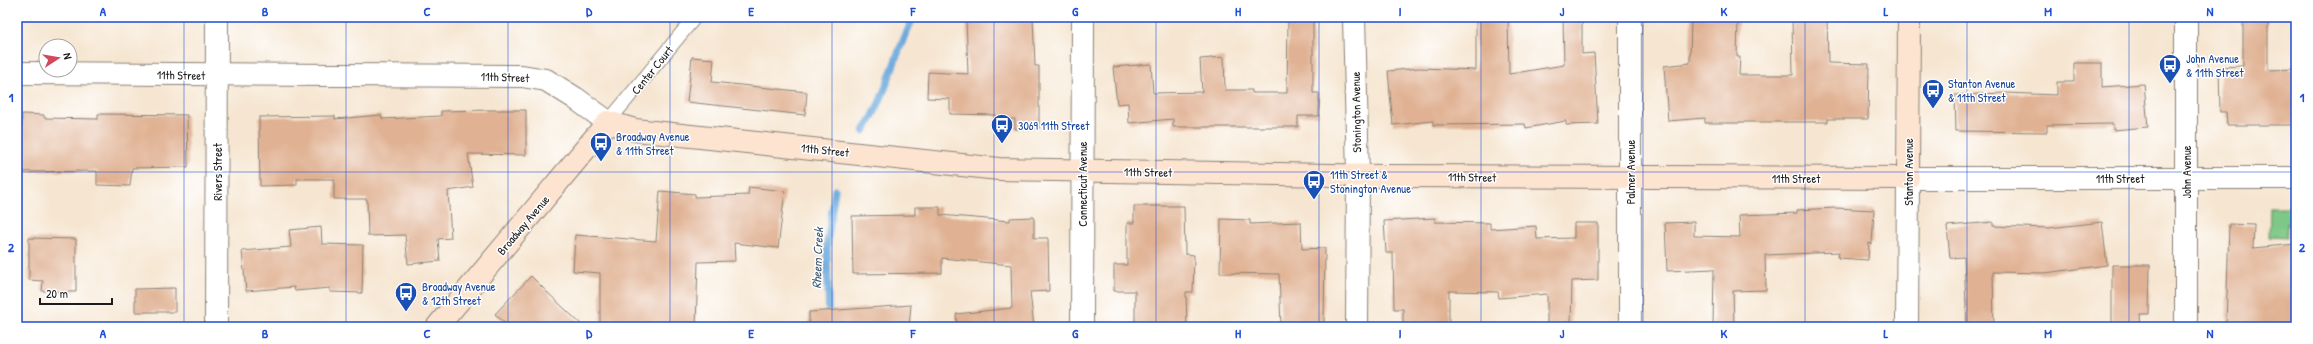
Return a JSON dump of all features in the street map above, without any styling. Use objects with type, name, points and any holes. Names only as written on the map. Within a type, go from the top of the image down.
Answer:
[{"type":"street","name":"Rivers Street","points":[[216,327],[218,17]]},
{"type":"street","name":"Connecticut Avenue","points":[[1082,327],[1083,17]]},
{"type":"street","name":"Stonington Avenue","points":[[1354,17],[1358,175],[1356,327]]},
{"type":"street","name":"Palmer Avenue","points":[[1630,17],[1630,327]]},
{"type":"street","name":"Stanton Avenue","points":[[1907,327],[1909,17]]},
{"type":"street","name":"John Avenue","points":[[2186,17],[2186,327]]},
{"type":"street","name":"11th Street","points":[[17,73],[522,76],[546,80],[575,98],[608,122],[635,130],[991,168],[1082,171],[1630,178],[2296,178]]},
{"type":"street","name":"Broadway Avenue","points":[[437,327],[608,122]]},
{"type":"lane","name":"Center Court","points":[[608,122],[695,17]]},
{"type":"green space","points":[[2270,207],[2296,207],[2296,222],[2287,223],[2287,238],[2269,237]]},
{"type":"building","points":[[966,17],[1033,17],[1035,66],[1039,66],[1039,128],[1015,129],[1015,119],[996,119],[996,115],[950,114],[950,99],[927,98],[928,72],[968,74]]},
{"type":"building","points":[[1288,17],[1313,17],[1313,93],[1319,93],[1319,116],[1298,116],[1298,127],[1173,127],[1173,119],[1129,123],[1128,103],[1117,104],[1113,67],[1151,64],[1153,93],[1202,92],[1200,59],[1224,57],[1225,90],[1252,90],[1252,93],[1287,93]]},
{"type":"building","points":[[1476,17],[1508,17],[1509,74],[1564,65],[1563,17],[1582,17],[1582,54],[1594,53],[1598,124],[1566,125],[1566,121],[1526,128],[1525,124],[1433,125],[1433,121],[1393,125],[1388,71],[1419,68],[1476,70]]},
{"type":"building","points":[[1691,17],[1738,17],[1737,57],[1740,57],[1739,75],[1793,75],[1792,17],[1827,17],[1828,63],[1869,64],[1868,119],[1828,119],[1828,122],[1739,123],[1705,123],[1705,118],[1668,121],[1664,66],[1690,63]]},
{"type":"building","points":[[2243,17],[2268,17],[2268,70],[2296,69],[2296,125],[2227,125],[2226,112],[2220,112],[2219,67],[2243,66]]},
{"type":"building","points":[[692,57],[714,59],[712,82],[807,92],[805,115],[687,102]]},
{"type":"building","points":[[2074,63],[2102,63],[2102,87],[2144,84],[2148,127],[2113,130],[2113,124],[2047,125],[2047,132],[1956,131],[1955,95],[2005,93],[2057,95],[2057,82],[2074,82]]},
{"type":"building","points":[[526,110],[526,155],[468,154],[473,187],[448,191],[451,238],[438,239],[440,261],[408,264],[405,235],[368,236],[367,199],[334,199],[334,179],[297,179],[297,185],[260,186],[259,117],[335,116],[335,119],[381,115],[382,119],[441,116],[441,111]]},
{"type":"building","points":[[22,114],[44,115],[44,118],[98,119],[98,114],[187,115],[188,167],[132,168],[130,186],[97,185],[97,171],[17,172],[17,126],[22,126]]},
{"type":"building","points":[[749,187],[785,191],[778,248],[734,243],[735,261],[698,262],[696,327],[600,327],[600,273],[573,271],[575,235],[656,241],[660,191],[695,194],[695,197],[748,195]]},
{"type":"building","points":[[1134,206],[1184,206],[1185,254],[1194,255],[1193,292],[1186,292],[1187,327],[1135,327],[1135,291],[1114,291],[1114,265],[1127,265],[1127,223],[1134,223]]},
{"type":"building","points":[[915,207],[940,207],[940,215],[1010,221],[1010,218],[1034,217],[1034,238],[1048,238],[1049,291],[1030,292],[1034,327],[957,327],[956,314],[1012,308],[1011,265],[942,258],[942,273],[853,274],[852,216],[915,215]]},
{"type":"building","points":[[1835,208],[1874,210],[1872,244],[1869,243],[1868,260],[1838,258],[1839,252],[1765,255],[1766,290],[1733,291],[1734,327],[1713,327],[1714,269],[1667,271],[1665,223],[1694,222],[1694,236],[1740,237],[1739,215],[1797,213],[1797,210]]},
{"type":"building","points":[[1435,218],[1435,222],[1490,223],[1490,229],[1536,226],[1537,239],[1574,238],[1574,223],[1598,223],[1598,280],[1572,281],[1571,327],[1547,327],[1547,294],[1499,298],[1498,292],[1449,291],[1449,327],[1403,327],[1403,309],[1394,309],[1393,253],[1386,253],[1384,221]]},
{"type":"building","points":[[1221,219],[1250,220],[1250,224],[1301,222],[1302,249],[1325,248],[1324,327],[1281,327],[1279,274],[1220,273]]},
{"type":"building","points":[[1993,222],[1993,226],[2049,228],[2102,222],[2107,265],[2045,273],[1993,272],[1994,327],[1967,327],[1964,257],[1950,258],[1947,226]]},
{"type":"building","points":[[2229,224],[2254,225],[2253,248],[2296,244],[2296,327],[2226,327]]},
{"type":"building","points":[[321,227],[322,244],[363,245],[362,293],[330,292],[330,288],[295,291],[294,287],[246,291],[242,251],[291,247],[289,230]]},
{"type":"building","points":[[29,238],[76,239],[76,292],[42,291],[43,281],[29,280]]},
{"type":"building","points":[[2112,265],[2150,265],[2149,314],[2140,314],[2141,327],[2112,327]]},
{"type":"building","points":[[531,276],[584,327],[509,327],[495,314]]},
{"type":"building","points":[[175,288],[175,312],[135,312],[135,289]]},
{"type":"building","points":[[911,305],[909,327],[809,327],[809,312]]},
{"type":"waterway","name":"Rheem Creek","points":[[864,131],[879,104],[901,45],[914,17]]},
{"type":"waterway","name":"Rheem Creek","points":[[829,327],[827,244],[835,190]]},
{"type":"place","name":"John Avenue & 11th Street","points":[[2170,84]]},
{"type":"place","name":"Stanton Avenue & 11th Street","points":[[1933,110]]},
{"type":"place","name":"3069 11th Street","points":[[1002,144]]},
{"type":"place","name":"Broadway Avenue & 11th Street","points":[[601,162]]},
{"type":"place","name":"11th Street & Stonington Avenue","points":[[1314,200]]},
{"type":"place","name":"Broadway Avenue & 12th Street","points":[[406,312]]}]
